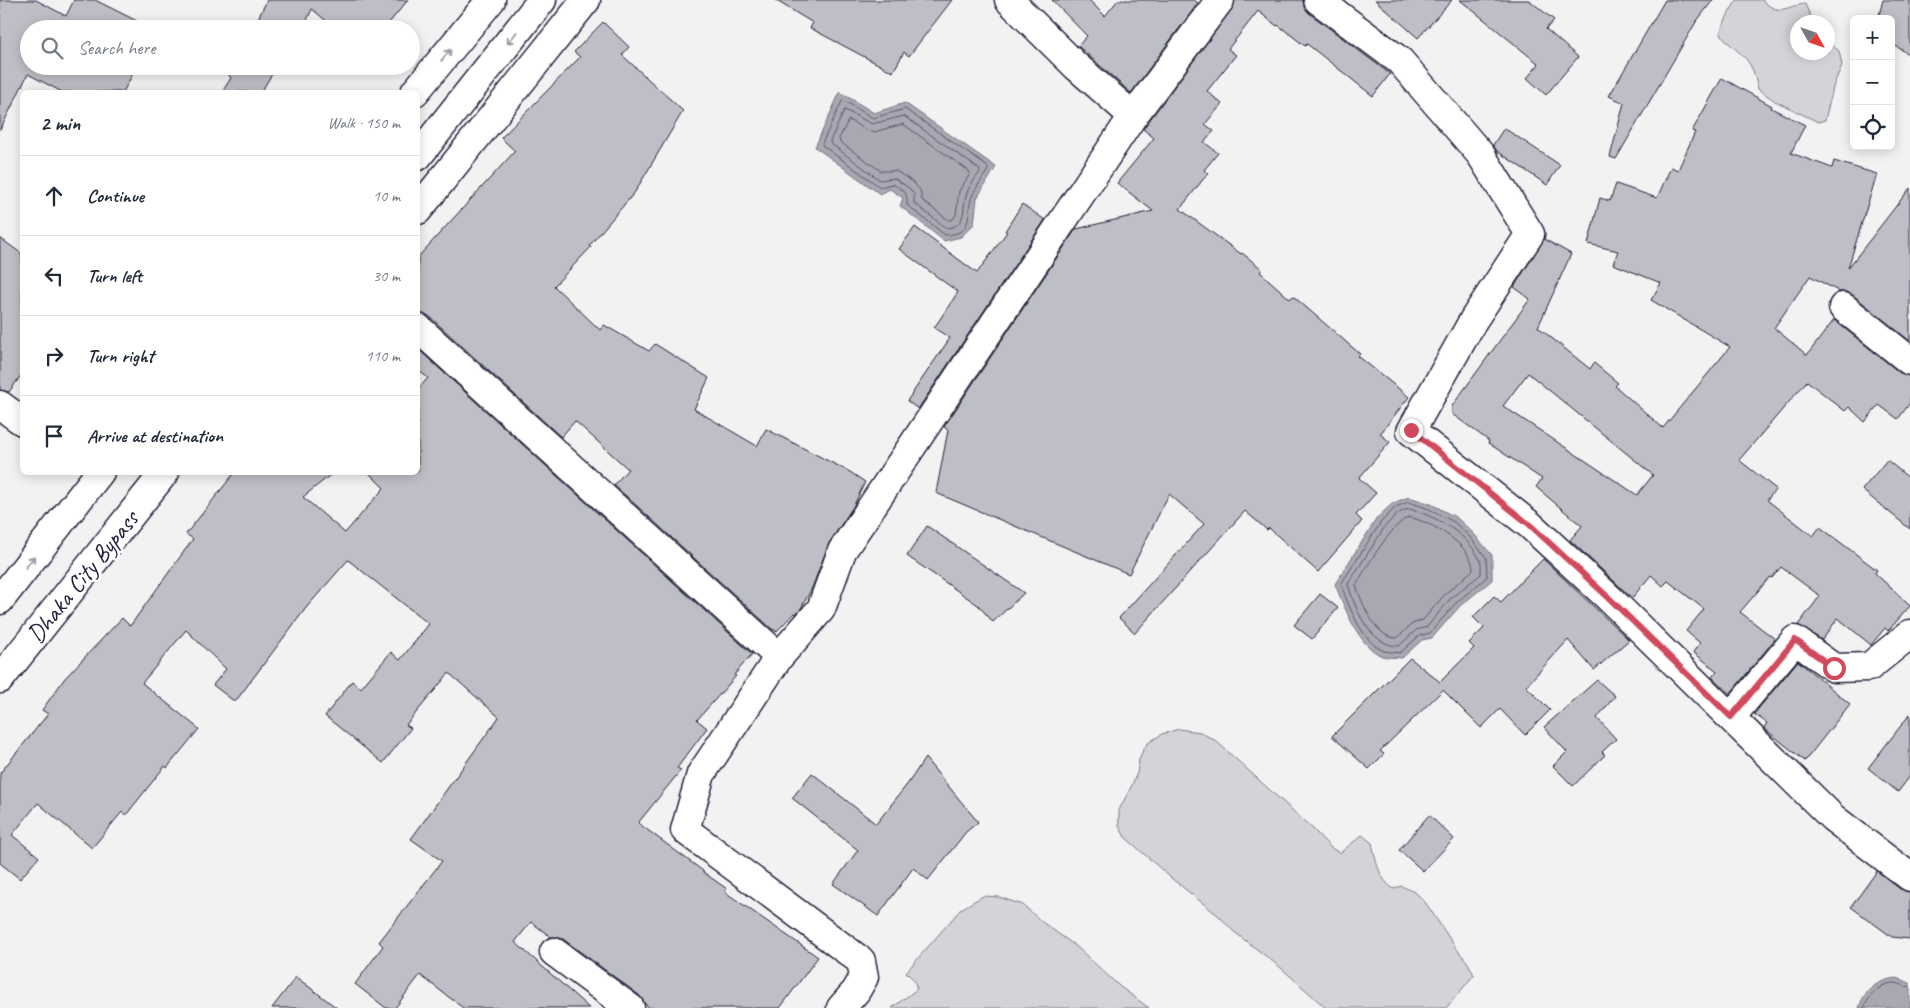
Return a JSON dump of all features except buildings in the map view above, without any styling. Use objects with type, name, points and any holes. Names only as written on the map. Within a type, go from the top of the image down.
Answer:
[{"type":"main road","points":[[417,90],[491,0]]},
{"type":"main road","points":[[420,153],[542,0]]},
{"type":"main road","points":[[420,208],[586,0]]},
{"type":"main road","points":[[1009,0],[1076,66],[1133,116]]},
{"type":"main road","points":[[841,1008],[856,991],[864,977],[861,961],[684,830],[701,774],[779,657],[821,609],[842,551],[1133,116],[1220,0]]},
{"type":"main road","points":[[1318,0],[1400,61],[1481,155],[1530,234],[1474,319],[1411,430],[1530,525],[1609,598],[1833,818],[1910,877]]},
{"type":"main road","points":[[1843,307],[1910,361]]},
{"type":"main road","points":[[420,330],[779,657]]},
{"type":"main road","points":[[0,405],[20,420]]},
{"type":"main road","points":[[0,600],[95,475]]},
{"type":"main road","name":"Dhaka City Bypass","points":[[0,679],[163,475]]},
{"type":"main road","points":[[1731,717],[1795,640],[1834,668],[1869,667],[1910,634]]},
{"type":"main road","points":[[554,952],[630,1008]]},
{"type":"shaded area","points":[[1737,0],[1762,0],[1778,9],[1805,4],[1810,15],[1790,15],[1790,60],[1835,60],[1835,48],[1839,51],[1842,65],[1834,84],[1825,120],[1818,122],[1775,101],[1758,89],[1754,73],[1748,62],[1720,32]]},
{"type":"shaded area","points":[[1179,729],[1200,732],[1216,741],[1314,830],[1331,848],[1340,853],[1362,835],[1372,843],[1378,868],[1384,879],[1393,889],[1401,886],[1415,892],[1425,902],[1468,963],[1474,975],[1446,1008],[1326,1008],[1280,967],[1233,931],[1219,916],[1171,878],[1125,837],[1119,826],[1119,810],[1137,773],[1143,750],[1148,743],[1162,734]]},
{"type":"shaded area","points":[[983,896],[999,897],[1023,905],[1042,922],[1077,947],[1119,986],[1149,1008],[892,1008],[917,989],[914,980],[906,972],[961,909]]},
{"type":"water","points":[[840,92],[874,113],[905,103],[996,167],[977,198],[974,224],[961,237],[944,241],[900,206],[903,198],[890,189],[880,194],[815,147]]},
{"type":"water","points":[[1409,497],[1431,504],[1457,518],[1473,533],[1492,555],[1492,580],[1460,606],[1432,638],[1422,640],[1402,658],[1387,657],[1373,651],[1359,635],[1347,614],[1335,584],[1377,518],[1393,503]]},
{"type":"water","points":[[1896,978],[1910,983],[1910,1008],[1859,1008],[1868,991],[1883,981]]},
{"type":"route","points":[[1411,430],[1530,525],[1609,598],[1731,717],[1795,640],[1834,668]]}]
